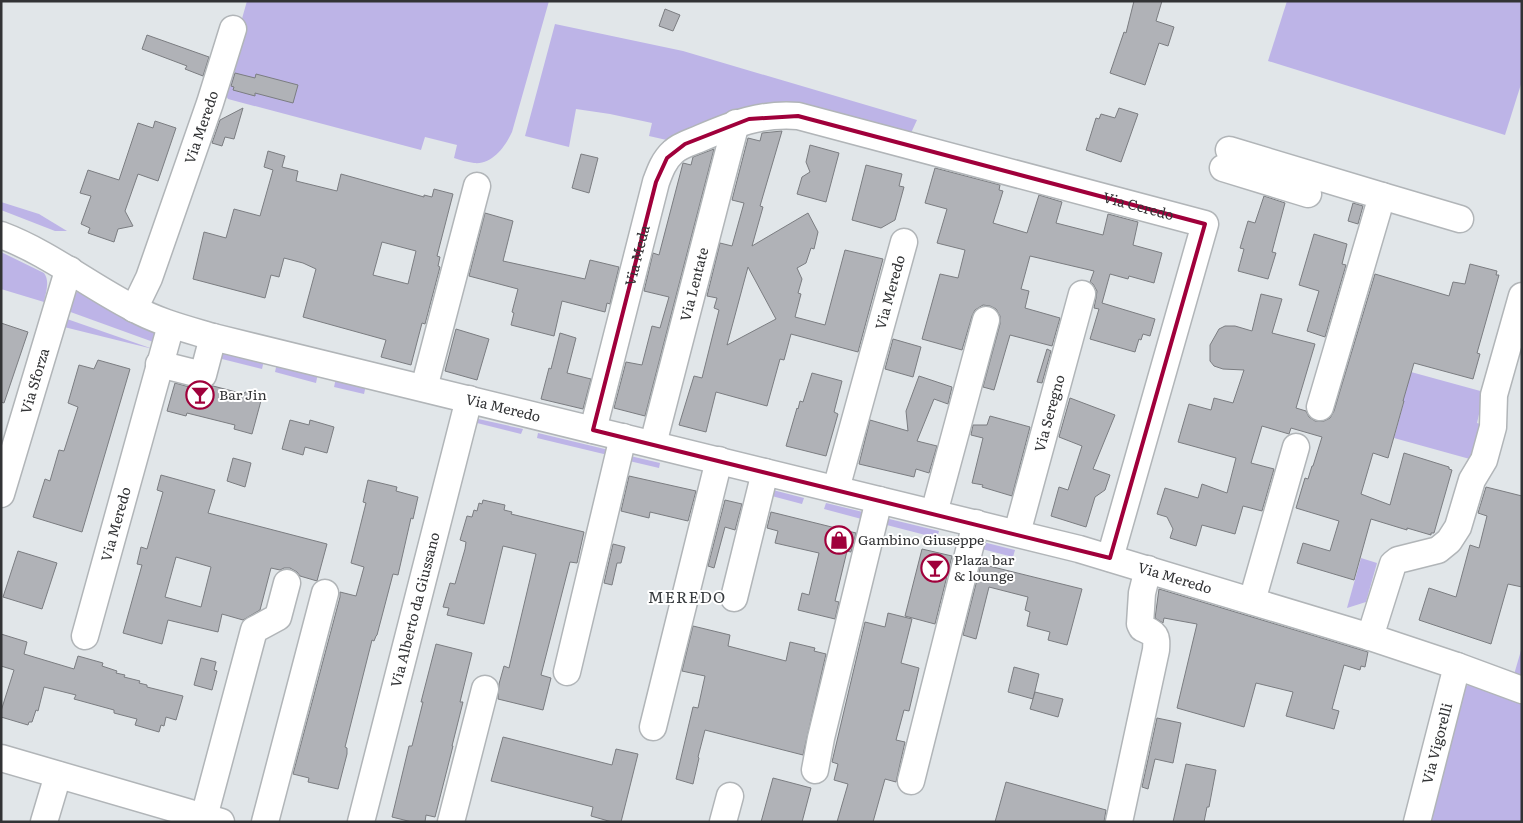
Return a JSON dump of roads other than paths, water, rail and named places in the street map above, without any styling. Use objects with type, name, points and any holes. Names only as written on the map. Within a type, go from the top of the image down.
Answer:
[{"type":"street","name":"Via Meredo","points":[[134,309],[152,268],[210,103],[233,29]]},
{"type":"street","name":"Via Ceredo","points":[[736,123],[782,114],[798,116],[1205,224],[1110,558]]},
{"type":"street","name":"Via Meda","points":[[593,430],[660,170],[674,150],[736,123]]},
{"type":"street","name":"Via Lentate","points":[[653,444],[736,123]]},
{"type":"street","points":[[1308,194],[1226,159],[1382,196],[1460,219]]},
{"type":"street","points":[[424,388],[477,186]]},
{"type":"street","points":[[1320,407],[1382,196]]},
{"type":"street","name":"Via Meredo","points":[[1,235],[40,253],[134,309],[171,325],[213,337],[1017,533],[1110,558],[1370,637],[1457,666],[1515,688]]},
{"type":"street","name":"Via Meredo","points":[[836,489],[904,242]]},
{"type":"street","name":"Via Sforza","points":[[1,494],[64,280],[70,270]]},
{"type":"street","name":"Via Seregno","points":[[1017,533],[1082,294]]},
{"type":"street","points":[[1370,637],[1393,564],[1398,560],[1438,550],[1449,541],[1458,527],[1472,480],[1484,460],[1494,422],[1494,395],[1522,296]]},
{"type":"street","points":[[934,513],[986,320]]},
{"type":"street","name":"Via Meredo","points":[[85,636],[171,325]]},
{"type":"street","points":[[160,364],[203,375],[213,337]]},
{"type":"street","name":"Via Alberto da Giussano","points":[[361,822],[469,399]]},
{"type":"street","points":[[567,672],[623,437]]},
{"type":"street","points":[[1252,600],[1296,447]]},
{"type":"street","points":[[653,727],[719,460]]},
{"type":"street","points":[[734,598],[765,472]]},
{"type":"street","points":[[815,770],[821,738],[879,500]]},
{"type":"street","points":[[911,782],[976,523]]},
{"type":"street","points":[[1119,822],[1156,650],[1156,638],[1153,633],[1142,628],[1140,624],[1142,592],[1148,569]]},
{"type":"street","points":[[1,758],[213,819],[254,630],[278,617],[287,583]]},
{"type":"street","points":[[265,822],[325,593]]},
{"type":"street","name":"Via Vigorelli","points":[[1417,822],[1457,666]]},
{"type":"street","points":[[451,822],[485,689]]},
{"type":"street","points":[[44,822],[58,775]]},
{"type":"street","points":[[723,822],[730,796]]},
{"type":"place","name":"Bar Jin","points":[[200,395]]},
{"type":"place","name":"Gambino Giuseppe","points":[[839,540]]},
{"type":"place","name":"Plaza bar & lounge","points":[[935,568]]},
{"type":"district","name":"MEREDO","points":[[687,597]]}]
